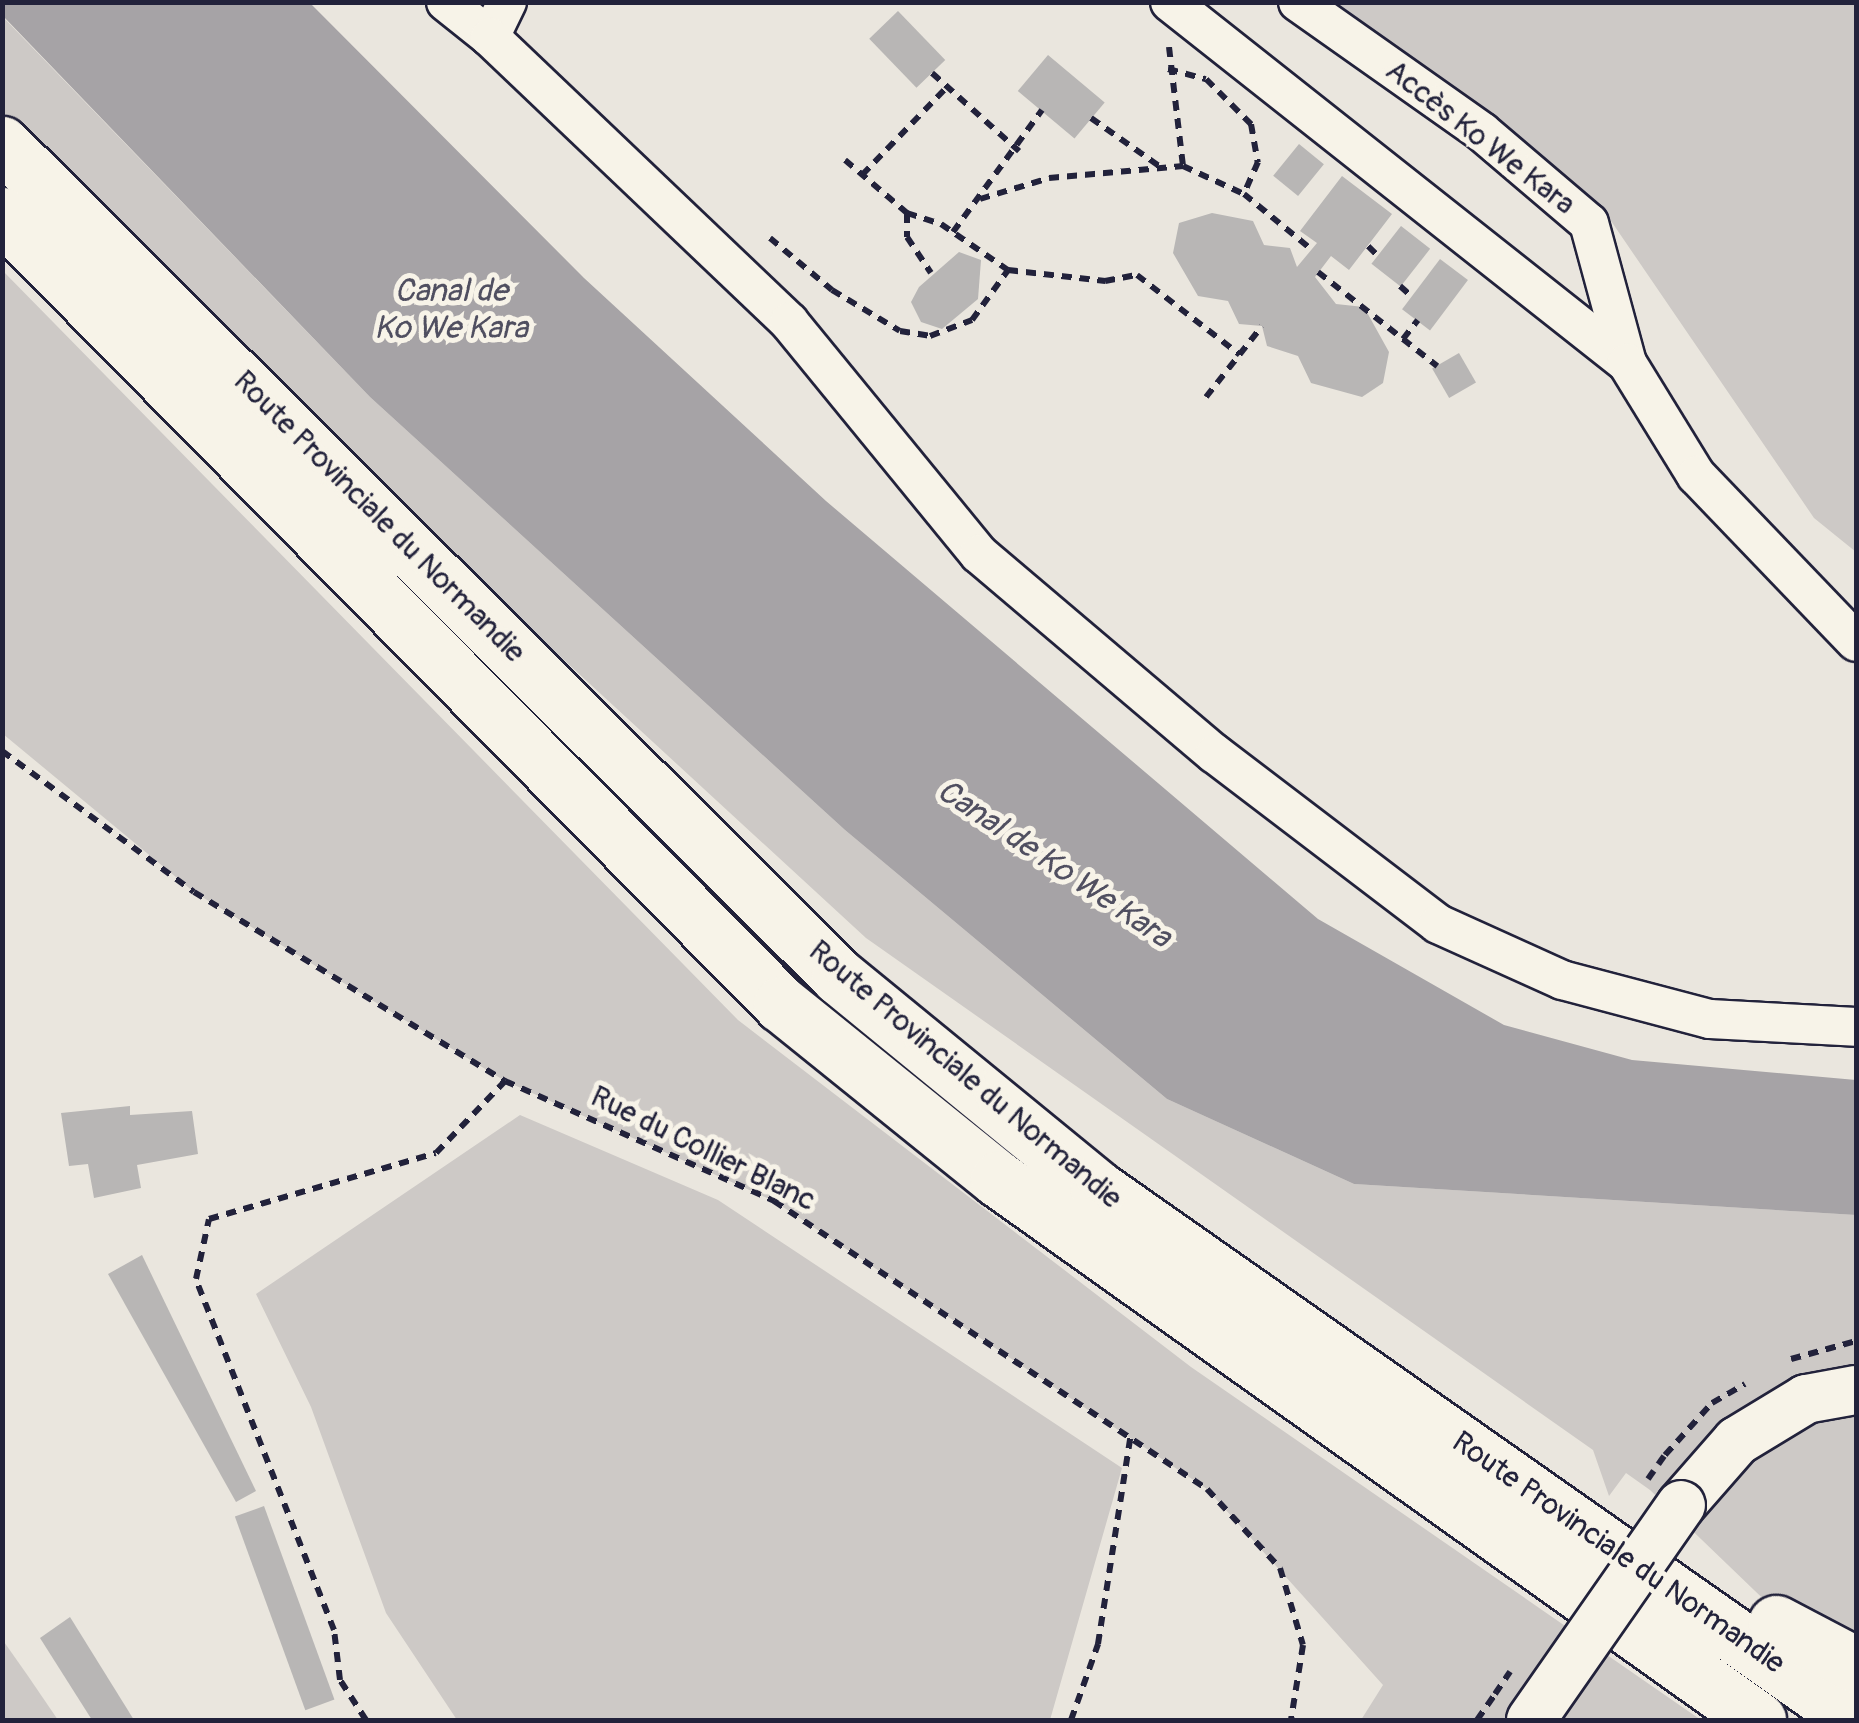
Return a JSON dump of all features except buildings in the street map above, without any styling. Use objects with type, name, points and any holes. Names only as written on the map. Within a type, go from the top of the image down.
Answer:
[{"type":"highway","name":"Route Provinciale du Normandie","points":[[2,144],[839,977],[1098,1189],[1855,1720]]},
{"type":"highway","name":"Route Provinciale du Normandie","points":[[2,215],[781,1004],[998,1179],[1758,1720]]},
{"type":"highway","points":[[1557,1508],[1678,1561],[1856,1666]]},
{"type":"highway","points":[[1530,1558],[1694,1720]]},
{"type":"main road","points":[[1513,1707],[1737,1441],[1806,1399],[1856,1390]]},
{"type":"lane","points":[[446,2],[490,37],[788,322],[979,554],[1215,754],[1438,924],[1562,980],[1710,1019],[1856,1027]]},
{"type":"lane","points":[[490,37],[507,2]]},
{"type":"lane","name":"Accès Ko We Kara","points":[[1298,2],[1482,132],[1588,223],[1627,363],[1696,476],[1856,642]]},
{"type":"lane","points":[[1171,4],[1627,363]]},
{"type":"path","points":[[1171,4],[1168,70],[1182,166]]},
{"type":"path","points":[[1168,70],[1206,79],[1252,124],[1258,162],[1244,194]]},
{"type":"path","points":[[932,74],[1020,151]]},
{"type":"path","points":[[862,175],[947,87]]},
{"type":"path","points":[[953,232],[1020,151],[1042,110]]},
{"type":"path","points":[[1091,118],[1162,168]]},
{"type":"path","points":[[844,160],[907,213],[953,232],[1008,270],[1104,282],[1137,275],[1240,355]]},
{"type":"path","points":[[980,200],[1050,178],[1182,166],[1244,194],[1311,250]]},
{"type":"path","points":[[907,213],[908,237],[931,272]]},
{"type":"path","points":[[770,238],[849,300],[900,331],[930,336],[972,320],[1008,270]]},
{"type":"path","points":[[1368,246],[1378,255]]},
{"type":"path","points":[[1318,272],[1437,366]]},
{"type":"path","points":[[1400,286],[1411,296]]},
{"type":"path","points":[[1403,339],[1418,320]]},
{"type":"path","points":[[1206,397],[1262,326]]},
{"type":"path","name":"Rue du Collier Blanc","points":[[2,751],[194,892],[506,1081],[774,1201],[1208,1488],[1280,1568],[1303,1645],[1290,1720]]},
{"type":"path","points":[[366,1720],[340,1680],[334,1630],[196,1279],[209,1219],[436,1154],[506,1081]]},
{"type":"path","points":[[1070,1720],[1098,1644],[1131,1434]]},
{"type":"path","points":[[1477,1720],[1513,1707]]},
{"type":"shaded area","points":[[1320,3],[1856,3],[1856,552],[1814,518],[1609,218]]},
{"type":"shaded area","points":[[2,16],[370,397],[845,830],[1167,1099],[1354,1184],[1856,1215],[1856,1688],[1650,1490],[1626,1473],[1609,1496],[1593,1450],[866,938],[3,144]]},
{"type":"shaded area","points":[[2,270],[738,1020],[1191,1367],[1701,1720],[1361,1720],[1383,1685],[1207,1489],[774,1201],[505,1081],[194,892],[3,734]]},
{"type":"shaded area","points":[[520,1115],[718,1200],[1122,1468],[1050,1720],[457,1720],[386,1613],[311,1407],[256,1294]]},
{"type":"shaded area","points":[[2,1639],[28,1676],[58,1720],[3,1720]]},
{"type":"water","name":"Canal de Ko We Kara","points":[[3,2],[310,3],[584,278],[826,501],[1318,919],[1504,1025],[1632,1060],[1856,1080],[1856,1215],[1354,1184],[1167,1099],[845,830],[370,397],[3,16]]}]
